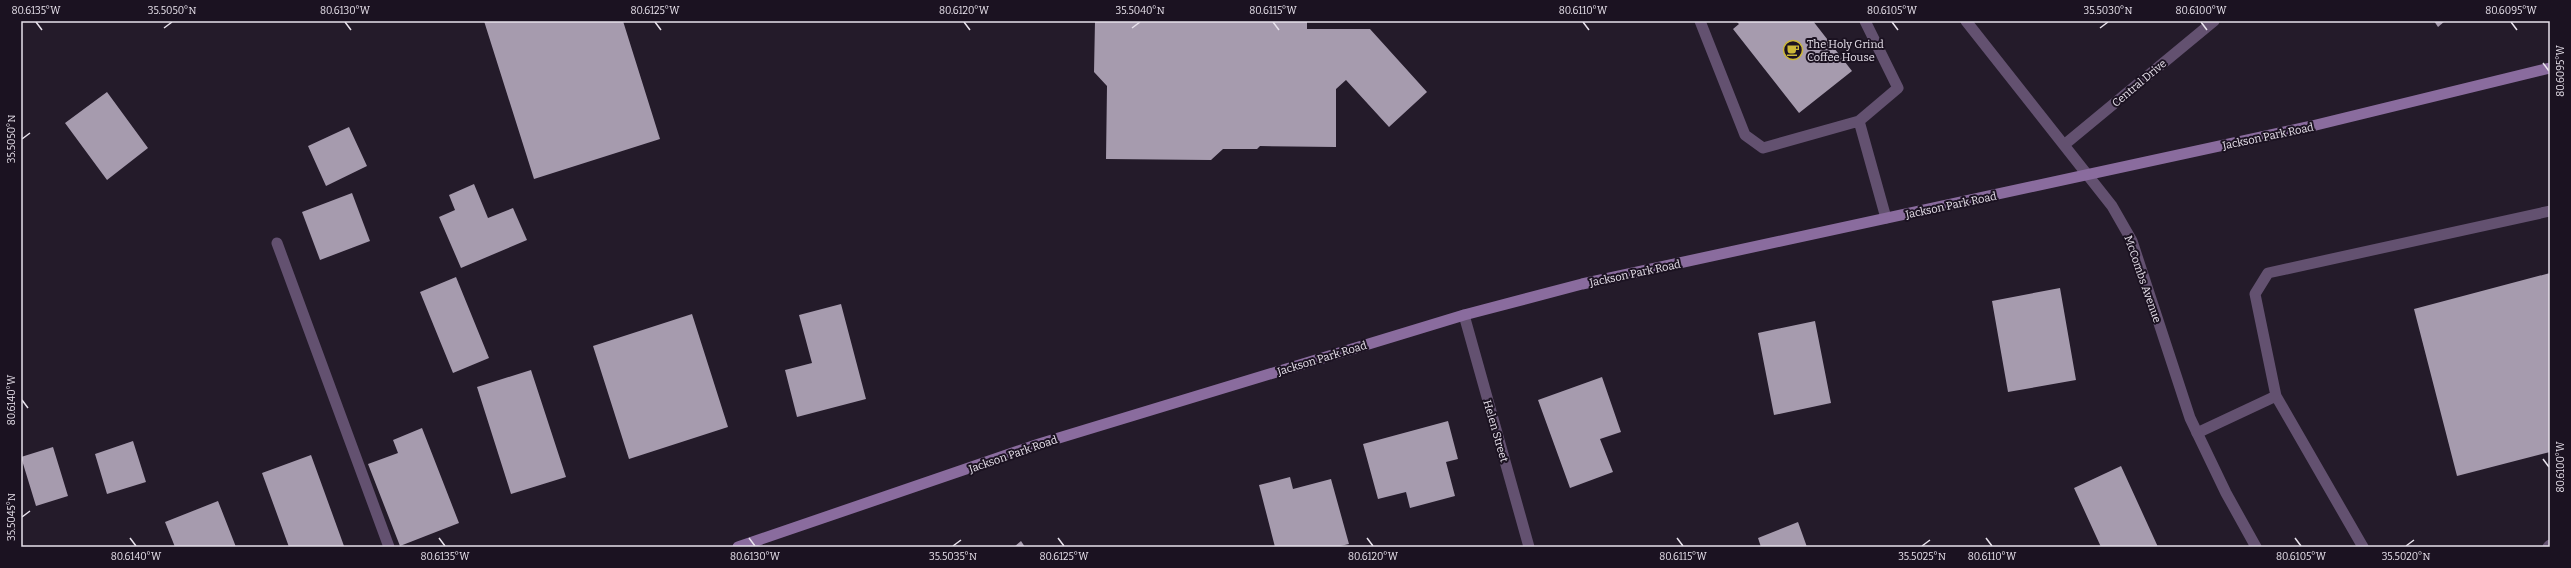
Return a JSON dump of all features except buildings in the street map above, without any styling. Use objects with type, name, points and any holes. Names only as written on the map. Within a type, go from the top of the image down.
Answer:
[{"type":"main road","name":"Jackson Park Road","points":[[738,547],[1039,444],[1464,315],[1582,284],[2088,176],[2312,126],[2550,68]]},
{"type":"street","points":[[1700,21],[1745,135],[1762,148],[1859,121],[1898,88],[1865,21]]},
{"type":"street","name":"McCombs Avenue","points":[[1966,21],[2112,206],[2132,241],[2190,418],[2226,494],[2256,547]]},
{"type":"street","name":"Central Drive","points":[[2064,145],[2214,21]]},
{"type":"street","points":[[1859,121],[1886,218]]},
{"type":"street","points":[[2363,547],[2276,396],[2254,294],[2268,273],[2550,211]]},
{"type":"street","points":[[277,243],[389,547]]},
{"type":"street","name":"Helen Street","points":[[1464,315],[1529,547]]},
{"type":"street","points":[[2198,433],[2276,396]]},
{"type":"place","name":"The Holy Grind Coffee House","points":[[1793,50]]}]
